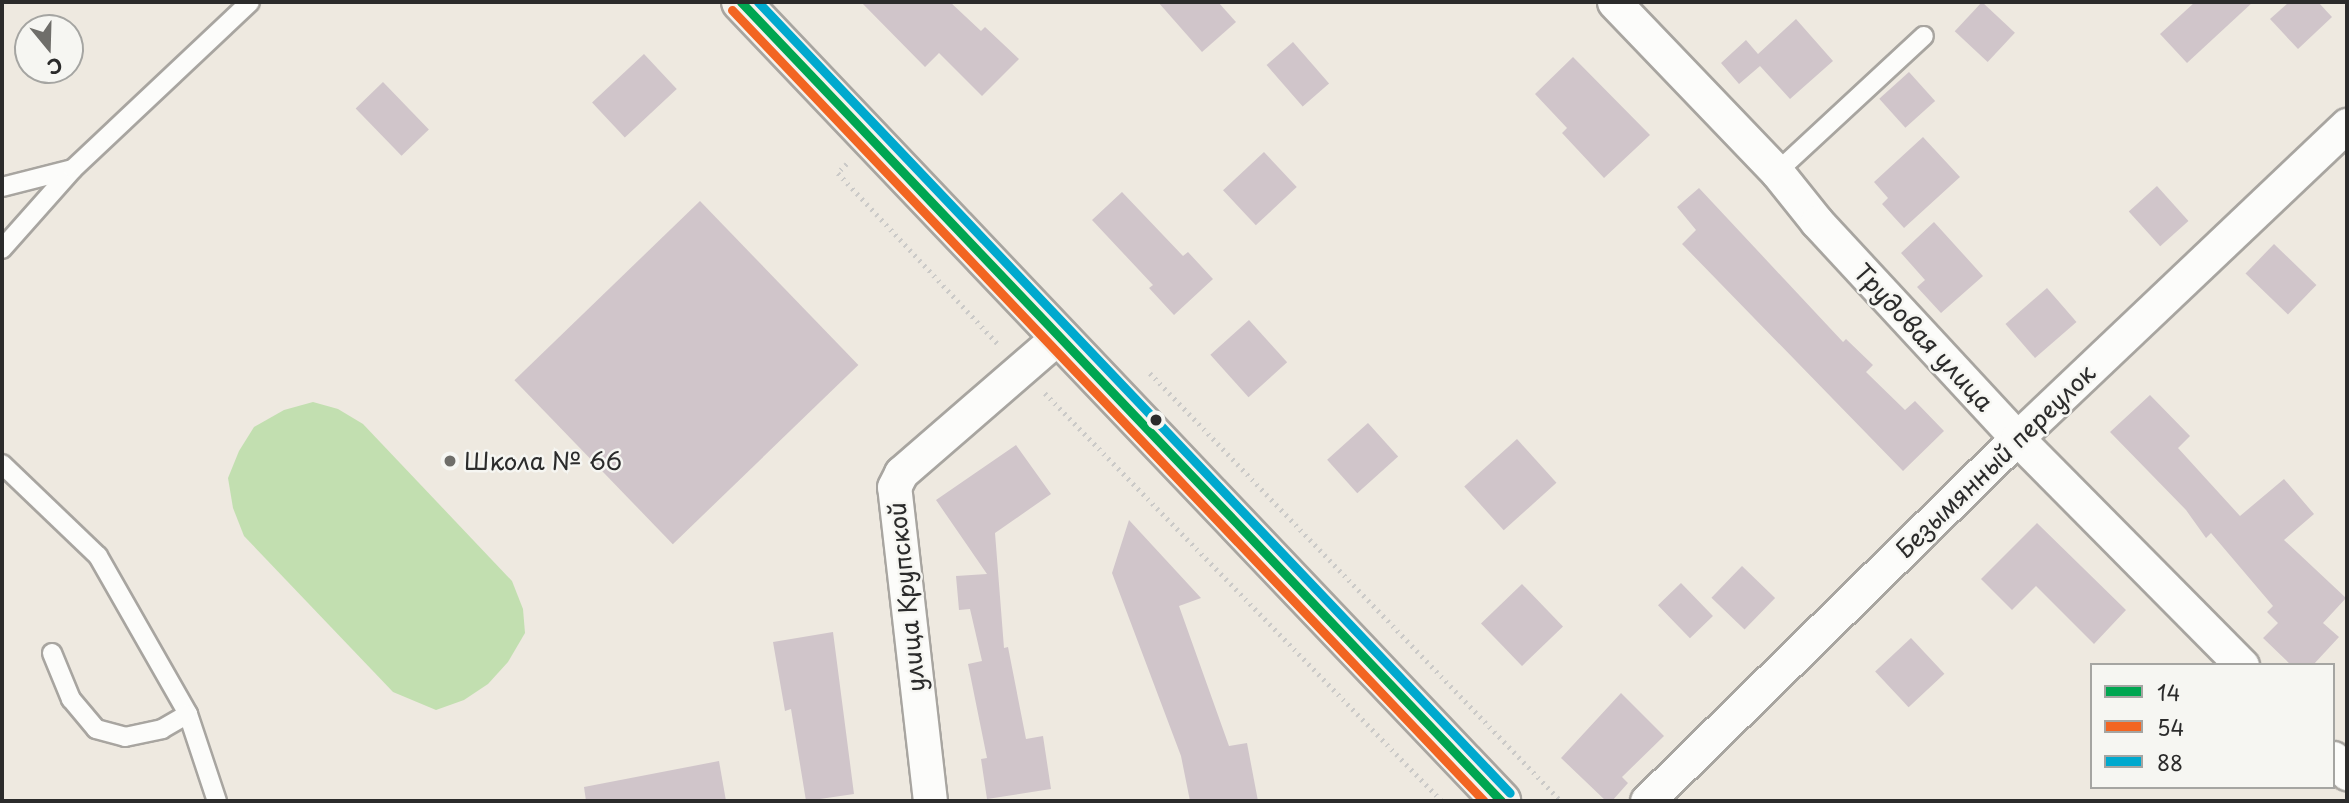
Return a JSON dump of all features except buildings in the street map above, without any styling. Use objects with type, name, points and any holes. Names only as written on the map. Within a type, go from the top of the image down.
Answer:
[{"type":"main road","points":[[741,2],[1057,338],[1500,801]]},
{"type":"street","name":"Трудовая улица","points":[[1614,2],[1777,172],[2017,439],[2240,663]]},
{"type":"street","name":"Безымянный переулок","points":[[1647,801],[2017,439],[2347,125]]},
{"type":"street","name":"улица Крупской","points":[[930,801],[894,487],[901,473],[1057,338]]},
{"type":"street","points":[[2335,760],[2347,774]]},
{"type":"lane","points":[[2,249],[73,169],[250,2]]},
{"type":"lane","points":[[1777,172],[1924,36]]},
{"type":"lane","points":[[2,187],[73,169]]},
{"type":"lane","points":[[2,464],[97,556],[188,714],[217,801]]},
{"type":"lane","points":[[52,653],[71,699],[96,729],[125,737],[162,729],[188,714]]},
{"type":"path","points":[[838,173],[1021,369],[1442,801]]},
{"type":"path","points":[[1143,366],[1561,801]]},
{"type":"green space","points":[[313,402],[338,409],[363,424],[512,581],[523,609],[525,633],[508,662],[488,684],[464,700],[436,710],[393,692],[244,536],[233,508],[228,478],[239,451],[254,427],[284,410]]},
{"type":"transit line","name":"14","points":[[741,2],[1501,801]]},
{"type":"transit line","name":"88","points":[[758,2],[1510,793]]},
{"type":"transit line","name":"54","points":[[732,10],[1484,801]]},
{"type":"place","name":"Школа № 66","points":[[450,461]]}]
